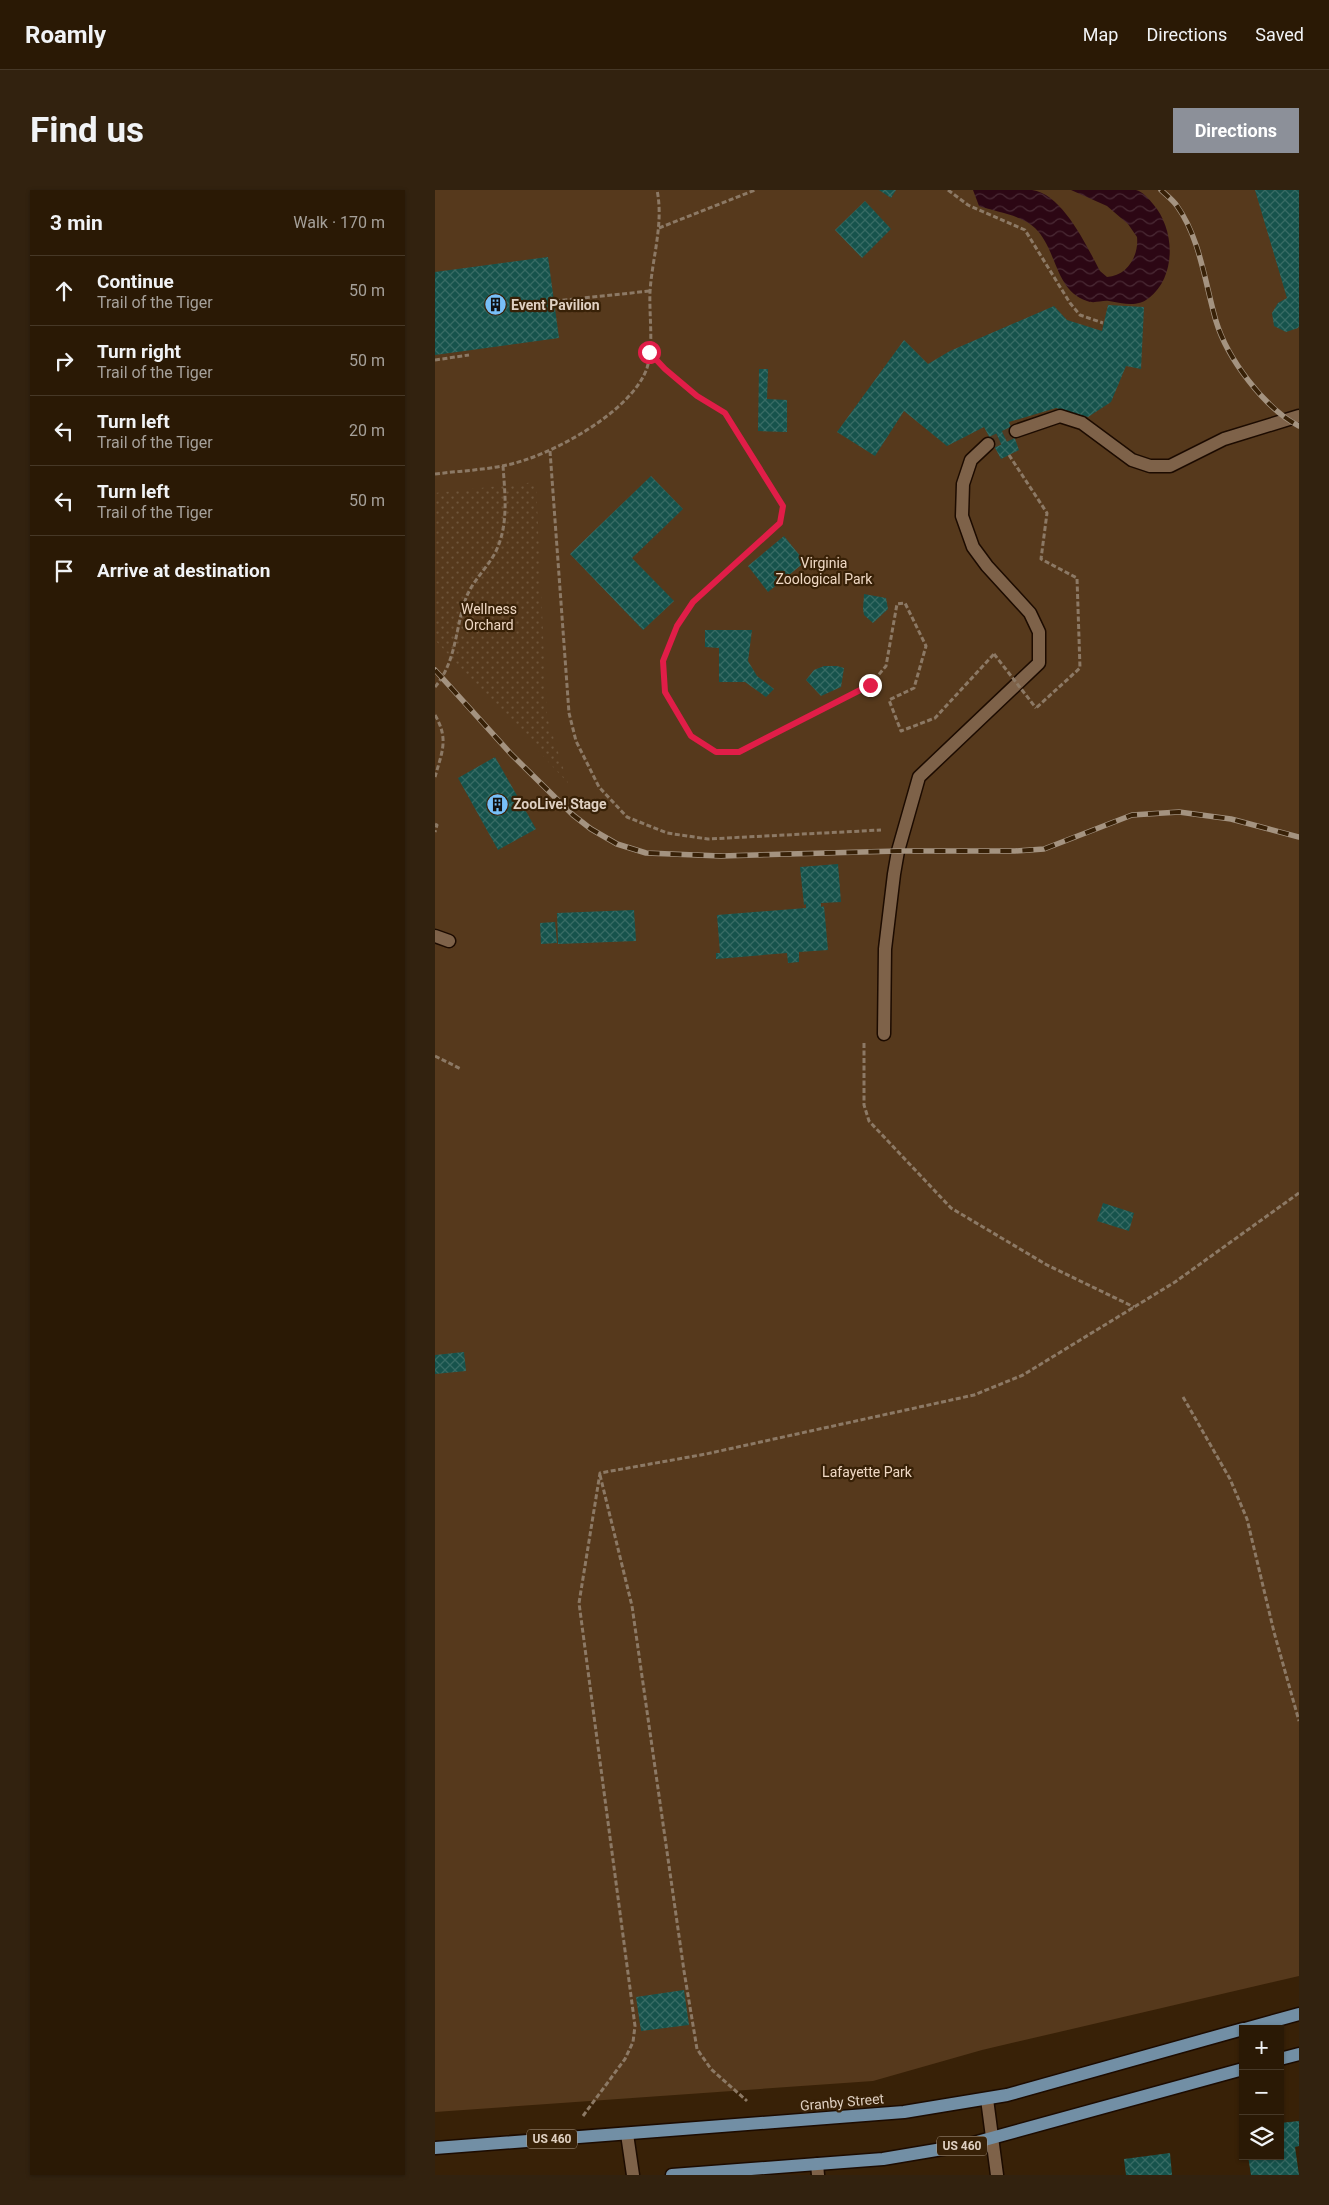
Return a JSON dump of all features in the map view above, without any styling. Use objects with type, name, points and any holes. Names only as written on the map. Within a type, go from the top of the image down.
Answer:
[{"type":"main road","name":"Granby Street","points":[[1259,2025],[1299,2014]]},
{"type":"main road","name":"Granby Street","points":[[435,2148],[896,2113],[987,2099],[1239,2030]]},
{"type":"main road","points":[[1284,2058],[1299,2054]]},
{"type":"main road","name":"US 460","points":[[672,2175],[818,2170],[967,2145],[1239,2070]]},
{"type":"street","points":[[1016,431],[1060,416],[1083,423],[1132,460],[1150,466],[1170,466],[1224,439],[1299,416]]},
{"type":"street","points":[[884,1034],[885,950],[894,874],[904,829],[919,777],[1039,663],[1039,632],[1030,613],[987,566],[973,547],[962,516],[963,484],[971,460],[988,444]]},
{"type":"street","points":[[435,936],[449,940]]},
{"type":"street","points":[[987,2099],[997,2175]]},
{"type":"street","points":[[627,2134],[633,2175]]},
{"type":"path","points":[[435,474],[503,466],[550,450],[588,430],[619,406],[640,383],[647,368],[649,352],[650,291],[659,228],[657,190]]},
{"type":"path","points":[[659,228],[755,190]]},
{"type":"path","points":[[948,190],[968,205],[1025,230],[1070,303],[1080,315],[1103,323]]},
{"type":"path","points":[[555,301],[650,291]]},
{"type":"path","points":[[649,352],[665,369],[697,396],[725,413],[783,506],[780,523],[693,602],[677,626],[663,661],[665,692],[691,736],[716,752],[739,752],[870,685],[886,666],[897,604],[905,603],[926,646],[914,688],[889,700],[901,731],[935,718],[994,654],[1036,708],[1080,668],[1077,578],[1041,559],[1047,513],[1009,455]]},
{"type":"path","points":[[435,360],[469,356]]},
{"type":"path","points":[[550,450],[569,713],[576,741],[599,787],[627,817],[667,833],[707,839],[904,829]]},
{"type":"path","points":[[435,687],[442,678],[453,654],[464,602],[469,589],[495,554],[502,536],[505,508],[503,466]]},
{"type":"path","points":[[435,715],[442,726],[445,742],[435,777]]},
{"type":"path","points":[[435,824],[437,825],[435,832]]},
{"type":"path","points":[[864,1035],[864,1105],[869,1121],[951,1208],[1047,1265],[1135,1307]]},
{"type":"path","points":[[435,1056],[461,1069]]},
{"type":"path","points":[[600,1473],[706,1454],[974,1395],[1023,1374],[1135,1307],[1175,1282],[1299,1193]]},
{"type":"path","points":[[1183,1397],[1230,1479],[1247,1519],[1274,1632],[1299,1721]]},
{"type":"path","points":[[581,2118],[625,2059],[633,2042],[635,2026],[579,1603],[600,1473]]},
{"type":"path","points":[[600,1473],[632,1606],[683,1971],[697,2049],[711,2069],[760,2112],[760,2124]]},
{"type":"green space","points":[[435,190],[1299,190],[1299,1976],[982,2050],[873,2081],[435,2112]]},
{"type":"green space","name":"Wellness Orchard","points":[[536,482],[547,717],[568,783],[435,640],[435,493]]},
{"type":"water","points":[[973,190],[1032,190],[1054,201],[1073,223],[1100,271],[1107,277],[1120,273],[1130,264],[1136,251],[1137,237],[1128,224],[1107,206],[1071,190],[1136,190],[1153,204],[1166,226],[1170,252],[1165,278],[1149,298],[1139,303],[1092,302],[1076,296],[1062,279],[1048,247],[1035,228],[1016,217],[979,206]]},
{"type":"building","points":[[879,190],[896,190],[891,198]]},
{"type":"building","points":[[1255,190],[1299,190],[1299,326],[1286,332],[1274,326],[1272,313],[1278,303],[1287,298]]},
{"type":"building","points":[[865,201],[891,229],[862,258],[835,230]]},
{"type":"building","name":"Event Pavilion","points":[[548,257],[559,338],[435,355],[435,272]]},
{"type":"building","points":[[1108,305],[1144,307],[1141,369],[1126,366],[1111,402],[1088,417],[1056,408],[1009,422],[1019,450],[1001,459],[984,427],[947,446],[904,411],[875,456],[837,432],[904,340],[928,364],[950,351],[1054,306],[1067,320],[1102,331]]},
{"type":"building","points":[[759,369],[768,369],[767,399],[787,400],[787,432],[758,431]]},
{"type":"building","points":[[651,476],[683,509],[632,558],[674,601],[643,630],[570,554]]},
{"type":"building","points":[[784,536],[805,562],[768,592],[748,566]]},
{"type":"building","points":[[864,594],[886,598],[888,609],[873,623],[864,615]]},
{"type":"building","points":[[705,630],[752,630],[748,661],[757,676],[774,689],[766,697],[745,682],[719,682],[719,648],[705,647]]},
{"type":"building","points":[[824,666],[844,668],[841,687],[821,696],[806,680],[814,670]]},
{"type":"building","name":"ZooLive! Stage","points":[[495,757],[536,829],[498,850],[458,778]]},
{"type":"building","points":[[838,864],[841,902],[821,903],[821,907],[824,906],[828,950],[799,952],[799,962],[788,963],[787,953],[716,959],[716,953],[720,953],[717,915],[806,908],[806,904],[804,905],[800,867]]},
{"type":"building","points":[[634,910],[636,941],[558,944],[557,913]]},
{"type":"building","points":[[555,922],[557,943],[541,944],[540,923]]},
{"type":"building","points":[[1103,1203],[1134,1213],[1129,1231],[1097,1221]]},
{"type":"building","points":[[464,1352],[466,1371],[435,1374],[435,1355]]},
{"type":"building","points":[[684,1990],[689,2025],[641,2031],[636,1997]]},
{"type":"building","points":[[1299,2121],[1299,2146],[1295,2147],[1299,2175],[1251,2175],[1249,2160],[1284,2160],[1284,2123]]},
{"type":"building","points":[[1170,2153],[1172,2175],[1126,2175],[1124,2159]]},
{"type":"tunnel","points":[[988,444],[1016,431]]},
{"type":"railway","points":[[1161,190],[1177,206],[1191,232],[1197,246],[1216,321],[1221,335],[1238,366],[1260,395],[1286,418],[1299,426]]},
{"type":"railway","points":[[435,670],[511,754],[573,815],[591,829],[617,844],[646,853],[721,856],[1044,849],[1132,815],[1179,812],[1231,819],[1299,837]]},
{"type":"place","name":"Event Pavilion","points":[[495,305]]},
{"type":"place","name":"ZooLive! Stage","points":[[497,804]]},
{"type":"route","points":[[649,352],[665,369],[697,396],[725,413],[783,506],[780,523],[693,602],[677,626],[663,661],[665,692],[679,718],[691,736],[716,752],[739,752],[870,685]]},
{"type":"park label","name":"Virginia Zoological Park","points":[[824,572]]},
{"type":"park label","name":"Lafayette Park","points":[[867,1472]]}]
